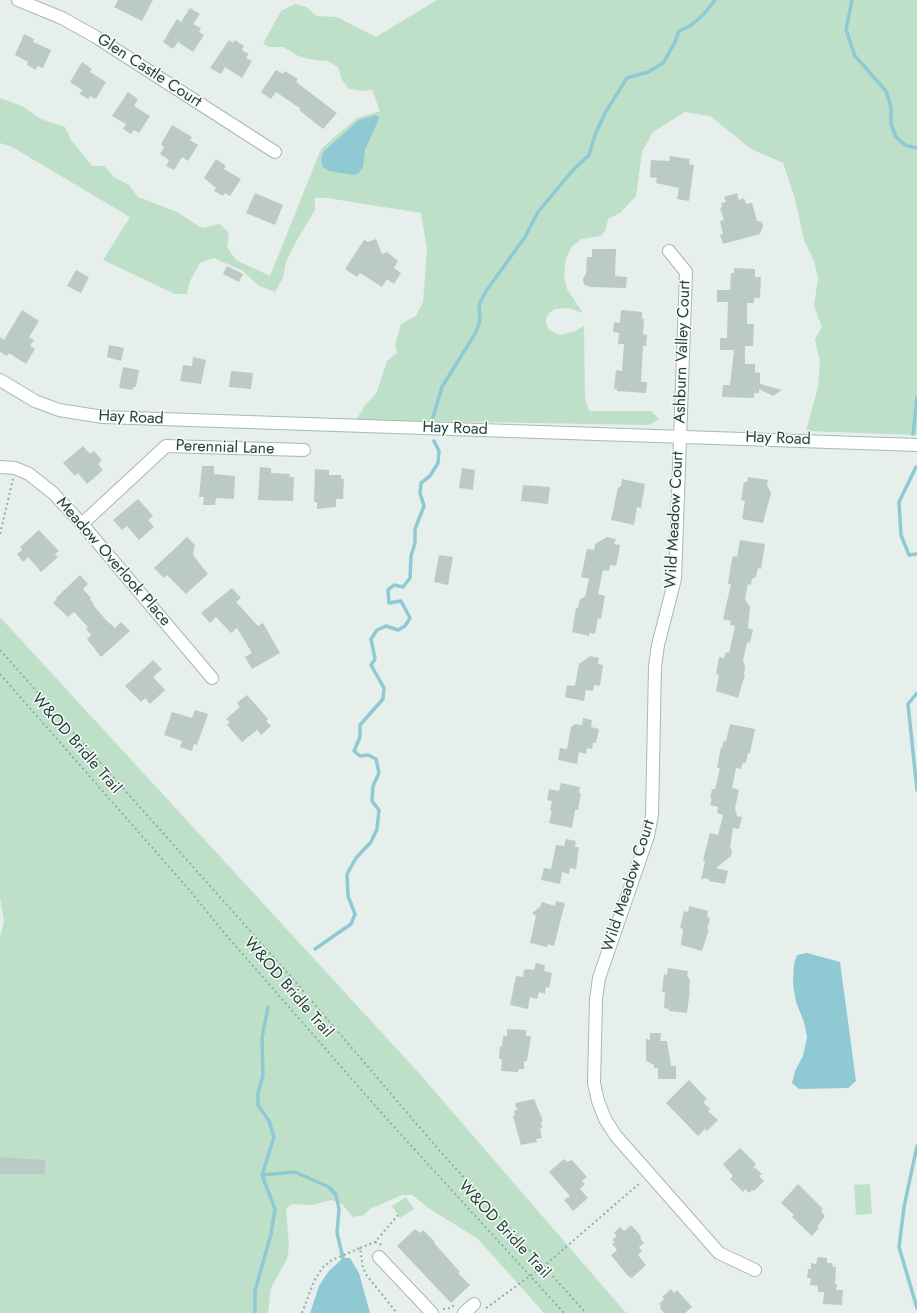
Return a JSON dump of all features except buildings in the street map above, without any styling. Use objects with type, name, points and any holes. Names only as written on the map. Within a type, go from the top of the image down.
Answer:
[{"type":"street","name":"Glen Castle Court","points":[[18,0],[62,18],[96,37],[275,152]]},
{"type":"street","name":"Ashburn Valley Court","points":[[668,251],[686,272],[680,436]]},
{"type":"street","name":"Hay Road","points":[[0,380],[35,401],[59,410],[103,417],[917,445]]},
{"type":"street","name":"Wild Meadow Court","points":[[680,436],[675,579],[658,645],[655,666],[652,815],[648,836],[604,962],[596,1000],[593,1065],[594,1083],[598,1101],[605,1119],[616,1136],[719,1253],[755,1270]]},
{"type":"street","name":"Perennial Lane","points":[[82,524],[166,446],[304,450]]},
{"type":"street","name":"Meadow Overlook Place","points":[[0,467],[15,468],[29,474],[53,493],[82,524],[212,678]]},
{"type":"street","points":[[382,1252],[434,1309]]},
{"type":"street","points":[[464,1313],[477,1308]]},
{"type":"path","points":[[0,534],[15,468]]},
{"type":"path","points":[[0,650],[292,978],[439,1150],[586,1313]]},
{"type":"path","name":"W&OD Bridle Trail","points":[[0,674],[187,887],[226,935],[385,1117],[531,1275],[564,1313]]},
{"type":"path","points":[[477,1308],[544,1266],[650,1175]]},
{"type":"path","points":[[302,1313],[314,1281],[323,1267],[332,1260],[374,1242],[398,1214]]},
{"type":"path","points":[[374,1242],[382,1252]]},
{"type":"path","points":[[360,1248],[363,1268],[367,1276],[397,1313]]},
{"type":"path","points":[[434,1309],[446,1309],[456,1304]]},
{"type":"green space","points":[[437,0],[917,0],[917,435],[806,431],[818,387],[820,362],[815,339],[822,327],[814,306],[818,278],[814,261],[804,240],[795,199],[783,163],[751,149],[710,116],[685,112],[653,132],[642,152],[636,196],[620,213],[608,219],[606,229],[601,236],[582,239],[572,246],[566,259],[564,276],[567,289],[583,313],[568,308],[555,309],[548,314],[546,321],[548,329],[559,335],[575,331],[584,326],[585,397],[589,411],[651,411],[659,419],[649,425],[356,420],[366,404],[376,394],[387,361],[397,353],[395,344],[401,324],[416,316],[423,302],[427,250],[421,213],[327,198],[315,198],[315,210],[286,262],[283,278],[275,292],[259,286],[243,271],[214,258],[200,263],[190,281],[187,294],[175,294],[103,260],[130,217],[12,147],[0,143],[0,98],[22,106],[41,119],[65,127],[71,140],[92,166],[104,166],[114,177],[129,185],[138,197],[177,212],[202,228],[220,224],[229,233],[227,247],[236,260],[270,276],[321,149],[357,118],[380,111],[372,90],[361,91],[349,89],[342,80],[338,67],[327,61],[300,57],[283,47],[269,47],[263,44],[281,11],[295,4],[306,7],[317,16],[337,17],[376,37]]},
{"type":"green space","points":[[0,617],[418,1072],[626,1313],[544,1313],[478,1239],[430,1209],[412,1195],[402,1195],[370,1209],[364,1215],[353,1217],[342,1204],[331,1200],[312,1205],[291,1204],[286,1209],[289,1246],[287,1259],[271,1288],[268,1313],[0,1313],[0,937],[4,922],[0,898]]},
{"type":"green space","points":[[870,1184],[872,1214],[856,1215],[854,1185]]},
{"type":"green space","points":[[406,1197],[414,1209],[400,1218],[392,1206]]},
{"type":"water","points":[[376,115],[379,117],[378,121],[365,150],[363,167],[358,174],[353,175],[329,171],[323,167],[321,160],[323,152],[359,120]]},
{"type":"water","points":[[807,953],[840,962],[856,1081],[848,1088],[799,1089],[792,1083],[795,1071],[803,1056],[807,1037],[804,1022],[796,1002],[793,984],[794,964],[797,955]]},
{"type":"water","points":[[343,1258],[350,1258],[359,1273],[370,1313],[310,1313],[319,1286],[328,1272]]},
{"type":"waterway","points":[[433,417],[442,387],[476,332],[480,320],[479,305],[486,291],[525,237],[538,212],[573,170],[589,155],[595,135],[605,113],[627,78],[648,72],[663,63],[674,44],[679,31],[690,26],[703,15],[715,0]]},
{"type":"waterway","points":[[852,0],[846,30],[855,56],[886,91],[891,107],[891,124],[896,137],[905,145],[917,148]]},
{"type":"waterway","points":[[913,434],[917,397]]},
{"type":"waterway","points":[[315,949],[351,924],[355,914],[348,896],[347,874],[356,858],[371,842],[377,829],[379,810],[372,801],[373,786],[379,773],[376,759],[368,755],[360,756],[354,751],[360,737],[360,725],[383,699],[384,688],[371,665],[375,659],[371,639],[377,630],[386,626],[398,630],[405,626],[410,618],[401,601],[389,603],[388,590],[394,585],[403,587],[410,578],[411,556],[415,543],[415,529],[424,506],[420,493],[421,483],[430,476],[438,463],[439,451],[434,441]]},
{"type":"waterway","points":[[916,467],[899,502],[901,535],[909,555],[917,554]]},
{"type":"waterway","points":[[917,693],[908,704],[917,790]]},
{"type":"waterway","points":[[255,1313],[255,1291],[271,1234],[275,1209],[262,1175],[274,1137],[269,1121],[258,1105],[258,1093],[263,1076],[262,1038],[268,1007]]},
{"type":"waterway","points":[[917,1146],[904,1207],[899,1247],[917,1308]]},
{"type":"waterway","points":[[262,1175],[295,1172],[329,1187],[336,1195],[339,1209],[337,1233],[343,1258]]}]
